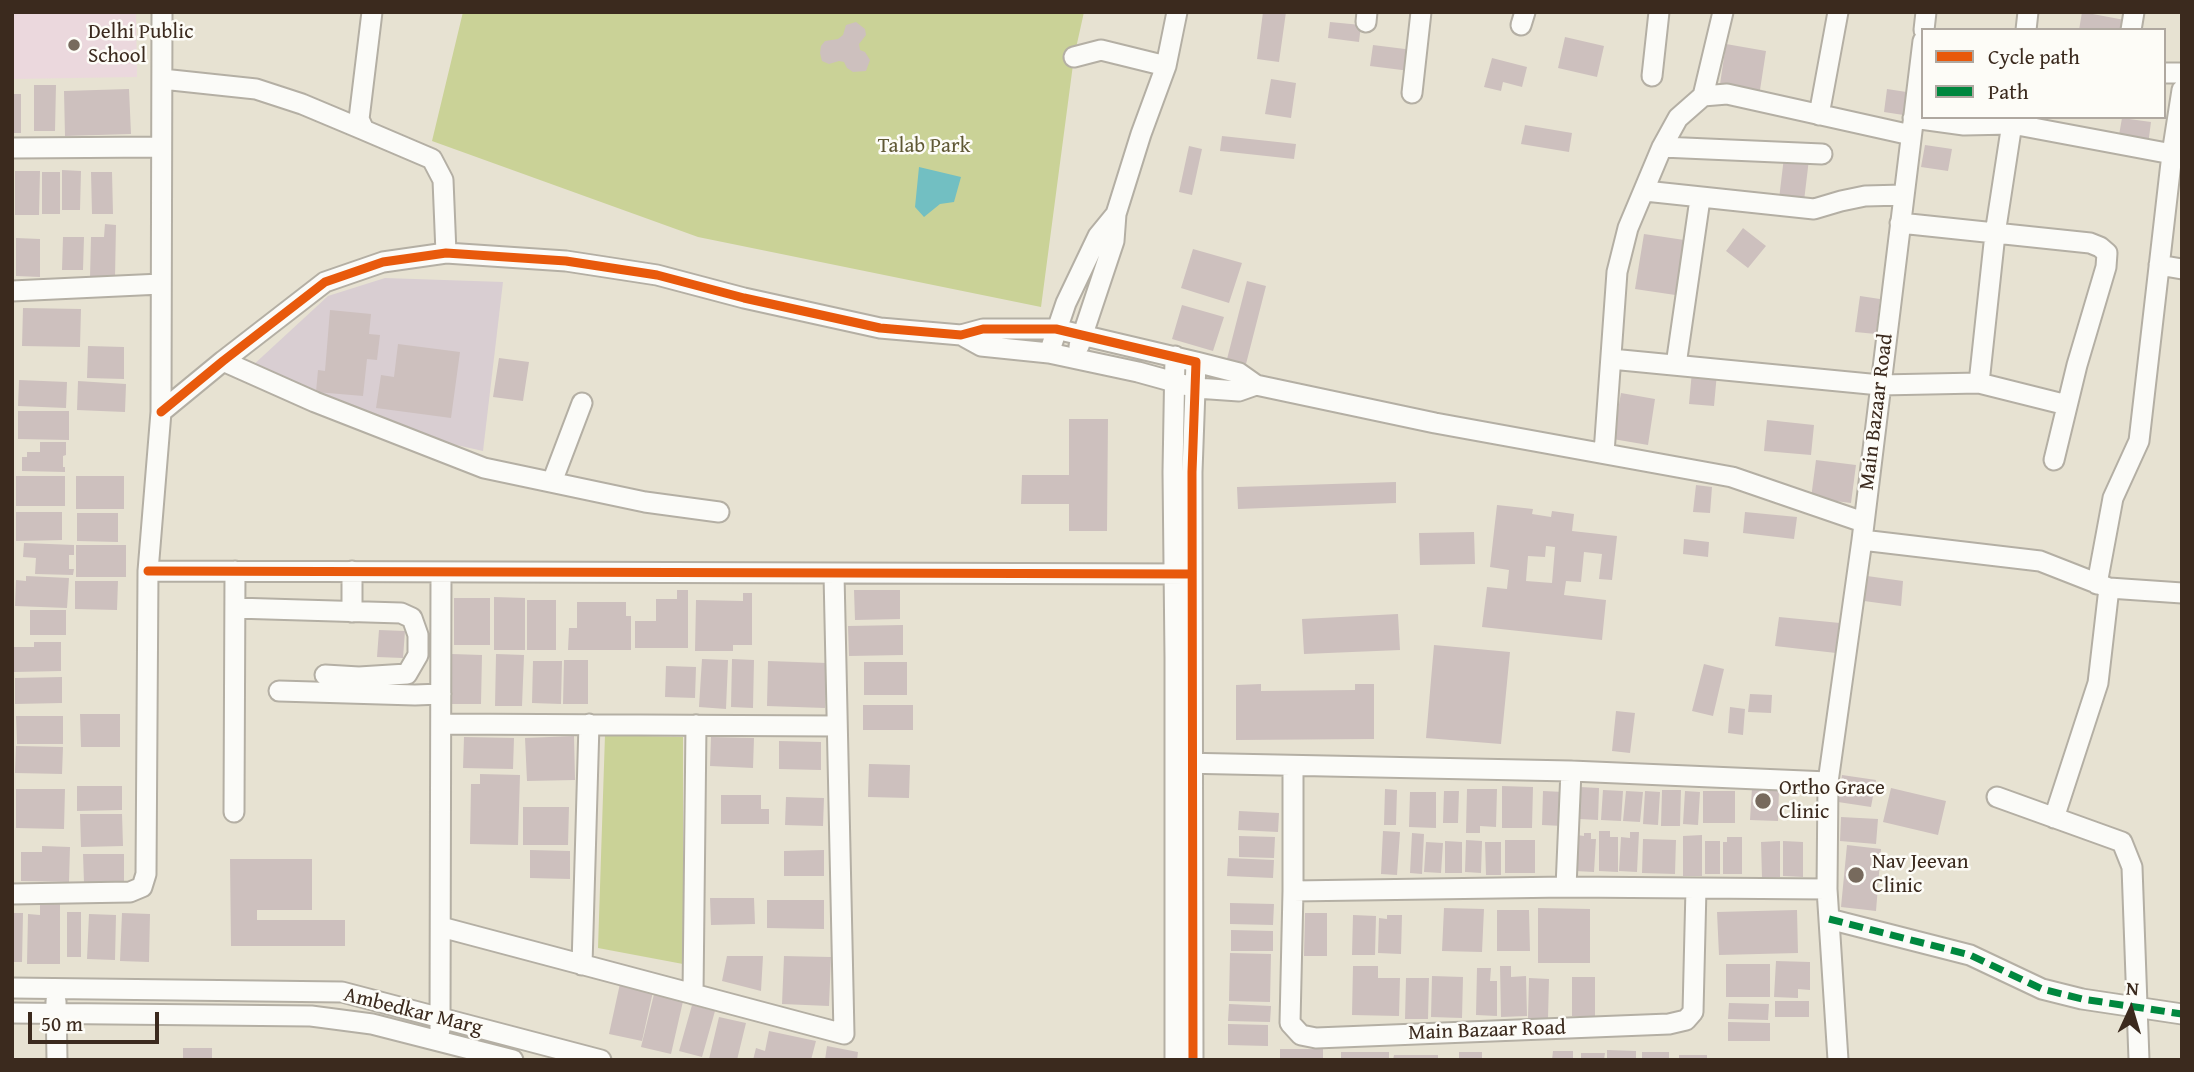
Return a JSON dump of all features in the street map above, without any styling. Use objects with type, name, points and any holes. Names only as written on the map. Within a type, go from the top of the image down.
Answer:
[{"type":"street","points":[[12,894],[130,892],[142,887],[146,874],[148,571],[161,412],[162,12]]},
{"type":"street","points":[[364,130],[359,119],[372,12]]},
{"type":"street","points":[[1074,357],[1114,241],[1116,214],[1166,66],[1177,12]]},
{"type":"street","points":[[1412,93],[1421,12]]},
{"type":"street","points":[[1652,76],[1659,12]]},
{"type":"street","points":[[1604,453],[1617,272],[1628,228],[1662,147],[1678,118],[1703,96],[1723,12]]},
{"type":"street","points":[[1819,115],[1839,12]]},
{"type":"street","points":[[1074,57],[1101,50],[1166,66]]},
{"type":"street","name":"Main Bazaar Road","points":[[1838,1060],[1827,889],[1828,782],[1863,531],[1921,57]]},
{"type":"street","points":[[162,79],[256,89],[302,104],[432,159],[443,180],[446,253]]},
{"type":"street","points":[[2054,818],[2098,683],[2103,586],[2113,498],[2139,441],[2172,154],[2182,90]]},
{"type":"street","points":[[1703,96],[1727,94],[1819,115],[1912,127],[2013,121],[2172,154]]},
{"type":"street","points":[[1979,383],[1995,233],[2013,121]]},
{"type":"street","points":[[1662,147],[1822,154]]},
{"type":"street","points":[[12,148],[162,148]]},
{"type":"street","points":[[1645,191],[1700,199],[1814,209],[1865,196],[1903,195]]},
{"type":"street","points":[[1676,365],[1700,199]]},
{"type":"street","points":[[1049,353],[1066,303],[1098,236],[1116,214]]},
{"type":"street","points":[[1900,223],[2090,243],[2107,253],[2106,267],[2077,365],[2054,460]]},
{"type":"street","points":[[161,412],[326,282],[383,262],[446,253],[566,261],[657,275],[744,298],[880,328],[961,334],[983,329],[1056,329],[1083,334],[1239,373],[1256,385],[1435,423],[1732,477],[1863,531],[2040,561],[2103,586],[2182,593]]},
{"type":"street","points":[[2159,265],[2182,269]]},
{"type":"street","points":[[12,291],[161,284]]},
{"type":"street","points":[[961,334],[981,346],[1074,357],[1196,388],[1239,391],[1256,385]]},
{"type":"street","points":[[1175,356],[1173,472],[1183,574],[1184,1058]]},
{"type":"street","points":[[1611,359],[1880,385],[1979,383],[2067,405]]},
{"type":"street","points":[[223,361],[315,402],[484,468],[645,502],[719,512]]},
{"type":"street","points":[[1183,574],[1192,472],[1196,362]]},
{"type":"street","points":[[552,482],[582,403]]},
{"type":"street","points":[[148,571],[1183,574]]},
{"type":"street","points":[[234,812],[235,571]]},
{"type":"street","points":[[352,572],[352,612]]},
{"type":"street","points":[[440,1042],[441,572]]},
{"type":"street","points":[[440,927],[844,1034],[834,574]]},
{"type":"street","points":[[235,608],[401,613],[412,618],[418,635],[418,655],[407,674],[359,677],[325,675]]},
{"type":"street","points":[[279,691],[440,694]]},
{"type":"street","points":[[440,724],[837,726]]},
{"type":"street","points":[[582,965],[589,724]]},
{"type":"street","points":[[693,994],[696,725]]},
{"type":"street","points":[[1184,763],[1571,771],[1828,782]]},
{"type":"street","name":"Main Bazaar Road","points":[[1293,766],[1290,1023],[1301,1035],[1316,1038],[1669,1024],[1686,1020],[1693,1012],[1696,888]]},
{"type":"street","points":[[1566,887],[1571,771]]},
{"type":"street","points":[[1997,797],[2122,842],[2132,867],[2139,1060]]},
{"type":"street","points":[[1293,891],[1566,887],[1827,889]]},
{"type":"street","points":[[1829,919],[1970,955],[2042,989],[2082,999],[2182,1014]]},
{"type":"street","name":"Ambedkar Marg","points":[[12,988],[342,992],[601,1060]]},
{"type":"street","points":[[56,989],[57,1060]]},
{"type":"street","name":"Ambedkar Marg","points":[[12,1013],[311,1016],[372,1024],[513,1060]]},
{"type":"shaded area","name":"Delhi Public School","points":[[12,12],[136,12],[137,77],[12,79]]},
{"type":"shaded area","points":[[385,278],[503,282],[483,451],[443,442],[251,367],[328,296]]},
{"type":"green space","name":"Talab Park","points":[[463,12],[1084,12],[1074,57],[1041,307],[698,237],[432,141]]},
{"type":"green space","points":[[605,735],[683,737],[683,964],[598,948]]},
{"type":"water","points":[[919,167],[961,177],[954,202],[940,204],[924,217],[915,207]]},
{"type":"building","points":[[1263,12],[1286,12],[1279,62],[1257,59]]},
{"type":"building","points":[[2082,12],[2130,21],[2128,28],[2079,28]]},
{"type":"building","points":[[856,22],[865,29],[866,35],[859,44],[860,50],[865,52],[870,60],[866,71],[853,72],[844,62],[829,64],[822,61],[821,46],[825,41],[838,39],[843,35],[846,25]]},
{"type":"building","points":[[1330,22],[1361,25],[1359,42],[1328,38]]},
{"type":"building","points":[[1565,37],[1604,46],[1597,77],[1558,68]]},
{"type":"building","points":[[1726,44],[1766,51],[1760,90],[1720,84]]},
{"type":"building","points":[[1373,45],[1413,50],[1410,71],[1370,66]]},
{"type":"building","points":[[1492,58],[1527,67],[1522,87],[1503,82],[1501,91],[1484,87]]},
{"type":"building","points":[[1271,79],[1296,83],[1291,118],[1265,114]]},
{"type":"building","points":[[34,85],[56,85],[55,131],[34,131]]},
{"type":"building","points":[[129,89],[131,134],[65,136],[64,91]]},
{"type":"building","points":[[1887,89],[1913,93],[1910,116],[1884,112]]},
{"type":"building","points":[[12,94],[21,94],[21,133],[12,133]]},
{"type":"building","points":[[2122,119],[2151,122],[2148,145],[2118,141]]},
{"type":"building","points":[[1525,125],[1572,133],[1569,152],[1521,144]]},
{"type":"building","points":[[1222,136],[1296,144],[1294,159],[1220,151]]},
{"type":"building","points":[[1925,145],[1952,149],[1948,171],[1921,167]]},
{"type":"building","points":[[1189,146],[1202,149],[1192,195],[1179,192]]},
{"type":"building","points":[[1784,157],[1809,159],[1804,201],[1779,199]]},
{"type":"building","points":[[62,170],[81,171],[80,210],[62,210]]},
{"type":"building","points":[[15,171],[40,171],[39,215],[15,215]]},
{"type":"building","points":[[42,172],[60,172],[60,214],[42,214]]},
{"type":"building","points":[[91,172],[112,172],[113,214],[92,214]]},
{"type":"building","points":[[105,224],[116,225],[115,278],[90,278],[91,237],[104,237]]},
{"type":"building","points":[[1743,228],[1766,246],[1748,268],[1726,251]]},
{"type":"building","points":[[1644,234],[1691,241],[1682,296],[1635,289]]},
{"type":"building","points":[[63,237],[84,237],[83,270],[62,270]]},
{"type":"building","points":[[16,238],[40,239],[40,277],[16,276]]},
{"type":"building","points":[[1193,249],[1242,263],[1229,303],[1181,288]]},
{"type":"building","points":[[1247,281],[1266,286],[1246,364],[1227,359]]},
{"type":"building","points":[[1860,296],[1880,299],[1876,334],[1855,332]]},
{"type":"building","points":[[1182,305],[1224,317],[1213,351],[1172,339]]},
{"type":"building","points":[[23,308],[81,309],[80,347],[22,346]]},
{"type":"building","points":[[330,310],[371,314],[369,334],[380,335],[377,360],[367,359],[363,396],[316,392],[318,370],[325,371]]},
{"type":"building","points":[[398,344],[460,352],[451,418],[376,408],[381,375],[394,377]]},
{"type":"building","points":[[88,346],[124,347],[124,379],[87,378]]},
{"type":"building","points":[[499,358],[529,362],[523,401],[493,397]]},
{"type":"building","points":[[1692,371],[1717,373],[1714,406],[1689,404]]},
{"type":"building","points":[[19,380],[67,382],[66,408],[18,406]]},
{"type":"building","points":[[78,381],[126,384],[125,412],[77,410]]},
{"type":"building","points":[[1621,393],[1655,399],[1648,445],[1613,439]]},
{"type":"building","points":[[18,411],[69,411],[69,440],[18,439]]},
{"type":"building","points":[[1069,419],[1108,419],[1107,531],[1069,531],[1069,504],[1021,504],[1022,475],[1069,475]]},
{"type":"building","points":[[1767,420],[1814,425],[1811,455],[1764,451]]},
{"type":"building","points":[[40,442],[66,442],[66,455],[63,456],[65,472],[22,471],[22,457],[27,457],[27,452],[40,452]]},
{"type":"building","points":[[1816,460],[1856,465],[1851,503],[1811,498]]},
{"type":"building","points":[[16,476],[65,476],[65,506],[16,506]]},
{"type":"building","points":[[76,476],[124,476],[124,509],[76,509]]},
{"type":"building","points":[[1396,482],[1396,503],[1238,509],[1237,487]]},
{"type":"building","points":[[1696,485],[1712,487],[1710,513],[1693,512]]},
{"type":"building","points":[[1497,505],[1533,509],[1532,514],[1551,517],[1552,511],[1574,514],[1572,531],[1617,536],[1612,580],[1599,579],[1602,554],[1584,552],[1581,582],[1566,581],[1564,595],[1606,600],[1602,640],[1482,627],[1487,587],[1507,589],[1509,570],[1490,567]],"holes":[[[1546,546],[1555,547],[1552,583],[1526,581],[1528,556],[1545,557]]]},
{"type":"building","points":[[16,512],[62,512],[62,540],[16,541]]},
{"type":"building","points":[[1745,512],[1797,517],[1794,539],[1743,533]]},
{"type":"building","points":[[77,513],[118,513],[118,542],[77,541]]},
{"type":"building","points":[[1474,532],[1475,564],[1420,565],[1419,533]]},
{"type":"building","points":[[1684,539],[1709,542],[1708,557],[1683,554]]},
{"type":"building","points":[[24,543],[74,545],[74,555],[69,555],[69,569],[74,569],[73,575],[35,574],[36,558],[23,557]]},
{"type":"building","points":[[76,545],[126,545],[126,577],[76,577]]},
{"type":"building","points":[[26,576],[69,578],[67,608],[15,606],[16,580],[26,581]]},
{"type":"building","points":[[1867,576],[1903,581],[1901,606],[1864,601]]},
{"type":"building","points":[[75,581],[118,581],[117,610],[75,609]]},
{"type":"building","points":[[677,590],[688,590],[688,648],[635,648],[635,621],[656,621],[656,599],[677,599]]},
{"type":"building","points":[[854,590],[900,590],[900,619],[855,620]]},
{"type":"building","points":[[743,593],[752,593],[752,645],[733,645],[733,651],[695,651],[696,600],[743,601]]},
{"type":"building","points":[[494,597],[525,598],[525,650],[494,650]]},
{"type":"building","points":[[454,598],[490,598],[490,645],[454,645]]},
{"type":"building","points":[[527,600],[556,600],[556,650],[527,650]]},
{"type":"building","points":[[577,602],[626,602],[626,616],[631,616],[631,650],[568,650],[569,628],[577,628]]},
{"type":"building","points":[[30,610],[66,610],[66,635],[30,635]]},
{"type":"building","points":[[1398,614],[1400,650],[1304,654],[1302,619]]},
{"type":"building","points":[[1779,617],[1840,623],[1836,653],[1775,646]]},
{"type":"building","points":[[903,625],[903,655],[849,656],[848,626]]},
{"type":"building","points":[[379,630],[405,631],[403,658],[377,657]]},
{"type":"building","points":[[34,642],[61,642],[61,671],[14,672],[14,647],[34,647]]},
{"type":"building","points":[[1434,645],[1510,652],[1501,744],[1426,738]]},
{"type":"building","points":[[452,654],[482,655],[481,704],[451,704]]},
{"type":"building","points":[[496,654],[524,655],[522,706],[495,706]]},
{"type":"building","points":[[702,659],[728,660],[726,709],[699,707]]},
{"type":"building","points":[[732,659],[754,660],[753,708],[731,707]]},
{"type":"building","points":[[564,660],[588,660],[588,704],[563,704]]},
{"type":"building","points":[[533,661],[562,661],[561,704],[532,703]]},
{"type":"building","points":[[768,661],[827,663],[825,708],[767,706]]},
{"type":"building","points":[[864,662],[907,662],[907,695],[864,695]]},
{"type":"building","points":[[1704,664],[1724,669],[1713,716],[1692,711]]},
{"type":"building","points":[[666,666],[696,667],[695,698],[665,697]]},
{"type":"building","points":[[62,677],[62,703],[15,704],[15,678]]},
{"type":"building","points":[[1261,684],[1261,691],[1355,690],[1355,684],[1374,684],[1374,739],[1236,740],[1236,685]]},
{"type":"building","points":[[1750,694],[1772,695],[1771,713],[1748,712]]},
{"type":"building","points":[[863,705],[913,705],[913,730],[863,730]]},
{"type":"building","points":[[1730,707],[1745,709],[1743,735],[1728,733]]},
{"type":"building","points":[[1616,711],[1635,713],[1630,753],[1612,751]]},
{"type":"building","points":[[80,714],[120,714],[120,747],[81,747]]},
{"type":"building","points":[[16,716],[63,716],[63,744],[17,744]]},
{"type":"building","points":[[574,736],[575,780],[527,781],[525,738]]},
{"type":"building","points":[[464,737],[514,738],[513,769],[463,768]]},
{"type":"building","points":[[711,737],[754,738],[753,768],[710,766]]},
{"type":"building","points":[[779,741],[821,742],[821,770],[779,769]]},
{"type":"building","points":[[16,746],[63,747],[62,774],[15,773]]},
{"type":"building","points":[[869,764],[910,765],[909,798],[868,797]]},
{"type":"building","points":[[480,774],[520,775],[518,845],[470,844],[471,784],[480,784]]},
{"type":"building","points":[[1842,775],[1876,780],[1871,807],[1838,802]]},
{"type":"building","points":[[77,786],[122,786],[122,810],[77,811]]},
{"type":"building","points":[[1502,786],[1533,787],[1532,828],[1502,828]]},
{"type":"building","points":[[1580,787],[1599,788],[1598,820],[1579,819]]},
{"type":"building","points":[[1752,788],[1779,789],[1778,821],[1750,820]]},
{"type":"building","points":[[1891,788],[1946,801],[1938,835],[1883,822]]},
{"type":"building","points":[[16,789],[65,789],[64,829],[16,828]]},
{"type":"building","points":[[1385,789],[1397,790],[1396,825],[1384,825]]},
{"type":"building","points":[[1467,789],[1497,789],[1496,827],[1480,826],[1480,833],[1466,833]]},
{"type":"building","points":[[1603,790],[1623,791],[1621,821],[1601,820]]},
{"type":"building","points":[[1662,790],[1681,790],[1680,826],[1661,826]]},
{"type":"building","points":[[1444,791],[1459,791],[1458,823],[1443,823]]},
{"type":"building","points":[[1543,791],[1564,792],[1563,826],[1542,825]]},
{"type":"building","points":[[1626,791],[1643,792],[1640,822],[1623,821]]},
{"type":"building","points":[[1645,791],[1660,792],[1658,825],[1643,824]]},
{"type":"building","points":[[1685,791],[1700,792],[1698,825],[1683,824]]},
{"type":"building","points":[[1703,791],[1735,791],[1735,823],[1703,823]]},
{"type":"building","points":[[1410,792],[1436,792],[1436,828],[1409,827]]},
{"type":"building","points":[[721,795],[761,795],[761,809],[769,809],[769,824],[721,824]]},
{"type":"building","points":[[786,797],[824,798],[823,826],[785,825]]},
{"type":"building","points":[[523,807],[569,807],[568,845],[523,845]]},
{"type":"building","points":[[1239,811],[1279,813],[1278,832],[1238,830]]},
{"type":"building","points":[[80,814],[122,814],[123,846],[81,847]]},
{"type":"building","points":[[1841,817],[1878,819],[1876,844],[1840,841]]},
{"type":"building","points":[[1383,831],[1400,832],[1397,875],[1381,874]]},
{"type":"building","points":[[1599,831],[1610,831],[1610,837],[1618,837],[1618,872],[1599,871]]},
{"type":"building","points":[[1630,832],[1639,832],[1637,872],[1619,871],[1621,837],[1630,838]]},
{"type":"building","points":[[1412,833],[1424,834],[1422,874],[1410,873]]},
{"type":"building","points":[[1584,833],[1591,833],[1591,839],[1596,839],[1594,872],[1575,871],[1577,835],[1584,836]]},
{"type":"building","points":[[1702,835],[1702,876],[1683,876],[1683,836]]},
{"type":"building","points":[[1239,836],[1275,837],[1274,858],[1239,857]]},
{"type":"building","points":[[1727,837],[1742,837],[1742,874],[1723,874],[1723,842],[1727,842]]},
{"type":"building","points":[[1643,839],[1676,840],[1675,874],[1642,873]]},
{"type":"building","points":[[1466,840],[1482,841],[1481,873],[1465,872]]},
{"type":"building","points":[[1505,840],[1535,840],[1535,873],[1505,873]]},
{"type":"building","points":[[1445,841],[1462,842],[1462,873],[1445,873]]},
{"type":"building","points":[[1705,841],[1720,841],[1720,874],[1705,874]]},
{"type":"building","points":[[1780,841],[1780,877],[1762,878],[1761,842]]},
{"type":"building","points":[[1783,841],[1803,842],[1803,877],[1783,876]]},
{"type":"building","points":[[1426,842],[1443,843],[1441,873],[1424,872]]},
{"type":"building","points":[[1485,842],[1501,842],[1501,875],[1486,875]]},
{"type":"building","points":[[1847,845],[1881,849],[1876,911],[1841,907]]},
{"type":"building","points":[[42,846],[70,847],[69,882],[21,881],[21,852],[42,852]]},
{"type":"building","points":[[530,850],[570,851],[570,879],[530,878]]},
{"type":"building","points":[[824,850],[824,876],[784,876],[784,851]]},
{"type":"building","points":[[83,854],[124,854],[124,883],[84,883]]},
{"type":"building","points":[[1228,858],[1274,860],[1273,878],[1227,876]]},
{"type":"building","points":[[230,859],[312,859],[312,910],[257,910],[257,920],[345,920],[345,946],[231,946]]},
{"type":"building","points":[[710,898],[754,898],[755,924],[711,925]]},
{"type":"building","points":[[767,900],[824,900],[824,929],[767,928]]},
{"type":"building","points":[[40,902],[60,902],[60,964],[27,964],[28,914],[40,915]]},
{"type":"building","points":[[1230,903],[1274,904],[1273,925],[1230,924]]},
{"type":"building","points":[[1444,908],[1484,909],[1482,952],[1442,951]]},
{"type":"building","points":[[1538,908],[1590,909],[1590,963],[1538,963]]},
{"type":"building","points":[[1497,910],[1529,910],[1530,951],[1497,951]]},
{"type":"building","points":[[1797,910],[1798,953],[1719,955],[1717,912]]},
{"type":"building","points":[[67,912],[81,912],[81,957],[67,957]]},
{"type":"building","points":[[12,913],[23,913],[22,962],[12,962]]},
{"type":"building","points":[[122,913],[150,914],[149,962],[120,961]]},
{"type":"building","points":[[1305,913],[1327,913],[1327,956],[1304,956]]},
{"type":"building","points":[[89,914],[116,915],[115,960],[87,959]]},
{"type":"building","points":[[1353,915],[1376,916],[1375,955],[1352,955]]},
{"type":"building","points":[[1387,915],[1402,915],[1401,954],[1378,953],[1379,918],[1387,919]]},
{"type":"building","points":[[1231,930],[1273,931],[1273,951],[1231,951]]},
{"type":"building","points":[[1230,953],[1271,954],[1270,1002],[1229,1001]]},
{"type":"building","points":[[727,956],[763,956],[761,991],[722,981]]},
{"type":"building","points":[[784,956],[831,957],[829,1006],[782,1004]]},
{"type":"building","points":[[1776,961],[1810,962],[1810,990],[1798,989],[1798,998],[1774,997]]},
{"type":"building","points":[[1726,964],[1770,964],[1770,997],[1726,997]]},
{"type":"building","points":[[1353,966],[1378,966],[1378,978],[1400,978],[1399,1016],[1352,1015]]},
{"type":"building","points":[[1500,966],[1511,966],[1511,977],[1526,976],[1527,1016],[1501,1017]]},
{"type":"building","points":[[1477,968],[1491,968],[1490,981],[1497,981],[1497,1016],[1476,1015]]},
{"type":"building","points":[[1432,976],[1463,977],[1462,1018],[1431,1017]]},
{"type":"building","points":[[1572,977],[1595,977],[1595,1016],[1572,1016]]},
{"type":"building","points":[[1406,978],[1429,978],[1428,1019],[1405,1019]]},
{"type":"building","points":[[1529,978],[1549,979],[1548,1018],[1528,1018]]},
{"type":"building","points":[[621,979],[654,987],[642,1041],[609,1034]]},
{"type":"building","points":[[655,990],[684,997],[671,1054],[641,1047]]},
{"type":"building","points":[[1775,1001],[1809,1001],[1809,1017],[1775,1017]]},
{"type":"building","points":[[1729,1003],[1769,1004],[1768,1020],[1728,1019]]},
{"type":"building","points":[[1229,1004],[1271,1006],[1270,1022],[1228,1021]]},
{"type":"building","points":[[692,1005],[715,1011],[702,1057],[679,1051]]},
{"type":"building","points":[[719,1017],[746,1023],[737,1060],[709,1059]]},
{"type":"building","points":[[1728,1022],[1770,1023],[1770,1041],[1728,1041]]},
{"type":"building","points":[[1228,1024],[1268,1025],[1268,1046],[1228,1045]]},
{"type":"building","points":[[769,1031],[816,1041],[811,1060],[753,1060],[756,1048],[765,1051]]},
{"type":"building","points":[[827,1046],[858,1052],[857,1060],[825,1060]]},
{"type":"building","points":[[183,1048],[212,1048],[212,1060],[183,1060]]},
{"type":"building","points":[[1280,1049],[1323,1049],[1323,1060],[1280,1060]]},
{"type":"building","points":[[1607,1050],[1636,1051],[1636,1060],[1607,1060]]},
{"type":"building","points":[[1553,1051],[1573,1051],[1573,1060],[1552,1060]]},
{"type":"building","points":[[1341,1052],[1389,1052],[1389,1060],[1341,1060]]},
{"type":"building","points":[[1459,1052],[1482,1052],[1482,1060],[1459,1060]]},
{"type":"building","points":[[1642,1052],[1669,1052],[1669,1060],[1642,1060]]},
{"type":"building","points":[[1581,1053],[1605,1053],[1604,1060],[1581,1060]]},
{"type":"building","points":[[1394,1055],[1438,1055],[1438,1060],[1393,1060]]},
{"type":"building","points":[[1679,1055],[1707,1055],[1707,1060],[1679,1060]]},
{"type":"marked path","points":[[1829,919],[1970,955],[2042,989],[2082,999],[2182,1014]]},
{"type":"cycle path","points":[[161,412],[325,282],[383,262],[446,253],[566,261],[657,275],[744,298],[880,328],[961,335],[983,329],[1056,329],[1196,362],[1192,472],[1193,1060]]},
{"type":"cycle path","points":[[148,571],[1192,574]]},
{"type":"place","name":"Delhi Public School","points":[[74,45]]},
{"type":"place","name":"Ortho Grace Clinic","points":[[1763,801]]},
{"type":"place","name":"Nav Jeevan Clinic","points":[[1856,875]]}]
